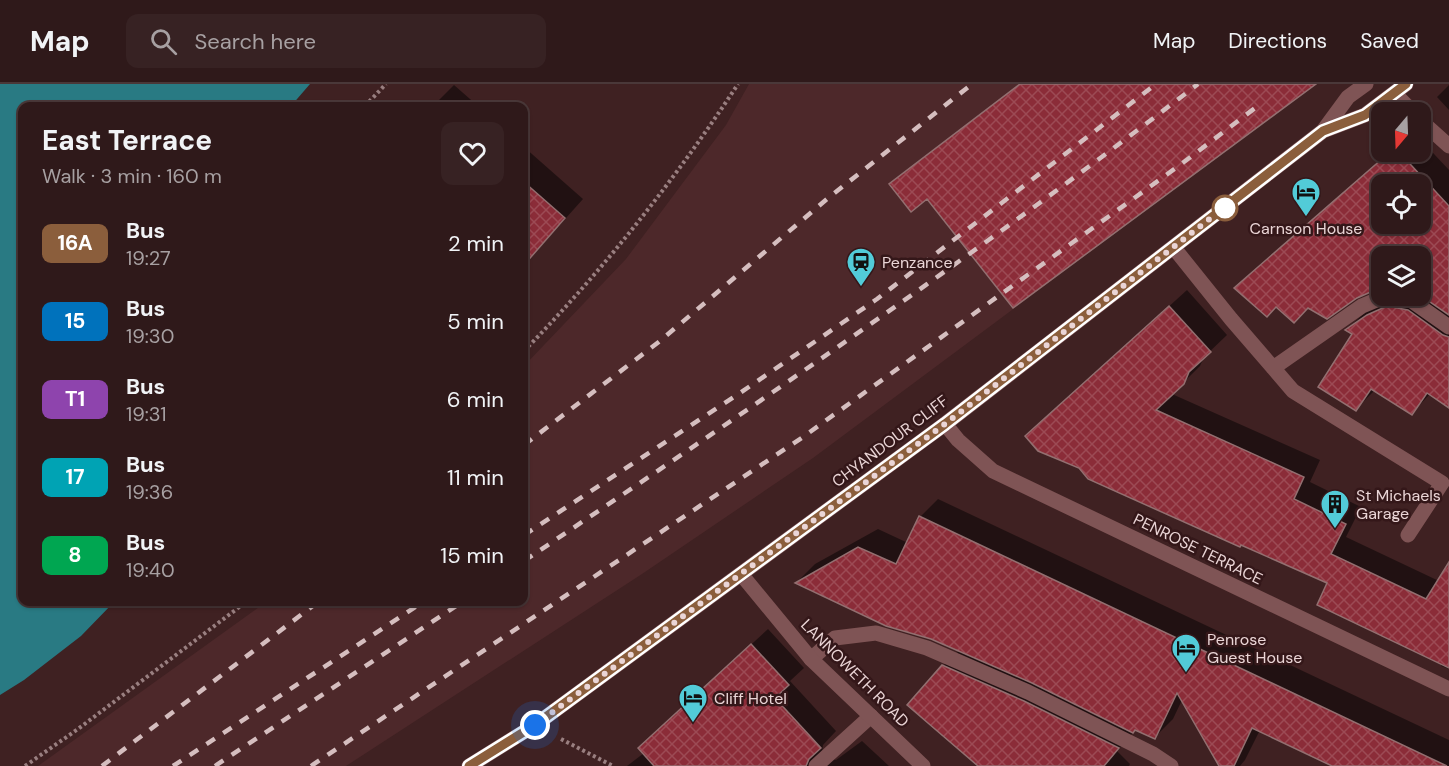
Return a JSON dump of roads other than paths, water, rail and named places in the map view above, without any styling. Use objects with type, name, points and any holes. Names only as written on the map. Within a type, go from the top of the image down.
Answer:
[{"type":"street","points":[[1323,131],[1348,97],[1366,84]]},
{"type":"street","points":[[1323,131],[1365,115],[1400,89]]},
{"type":"street","points":[[1431,130],[1449,146]]},
{"type":"street","name":"CHYANDOUR CLIFF","points":[[469,766],[535,725],[945,424],[1323,131]]},
{"type":"street","points":[[1174,248],[1293,391],[1442,483],[1408,536]]},
{"type":"street","points":[[1273,368],[1362,306],[1386,296],[1412,301],[1449,327]]},
{"type":"street","name":"PENROSE TERRACE","points":[[945,424],[958,440],[993,471],[1449,689]]},
{"type":"street","name":"LANNOWETH ROAD","points":[[741,574],[811,659],[923,766]]},
{"type":"street","points":[[811,659],[835,638],[876,633],[887,636],[927,648],[1028,692],[1153,754],[1172,766]]},
{"type":"street","points":[[816,766],[871,716]]},
{"type":"water","points":[[0,84],[310,84],[294,102],[18,102],[18,606],[110,606],[81,636],[24,680],[0,695]]},
{"type":"railway","points":[[528,442],[660,341],[827,199],[972,84]]},
{"type":"railway","points":[[528,532],[740,393],[877,299],[1156,84]]},
{"type":"railway","points":[[528,558],[865,328],[1033,208],[1198,84]]},
{"type":"railway","points":[[311,766],[803,437],[1180,165],[1259,105]]},
{"type":"railway","points":[[102,766],[313,606]]},
{"type":"railway","points":[[173,766],[417,606]]},
{"type":"railway","points":[[215,766],[456,606]]},
{"type":"place","name":"Carnson House","points":[[1306,218]]},
{"type":"place","name":"Penzance","points":[[861,288]]},
{"type":"place","name":"St Michaels Garage","points":[[1335,530]]},
{"type":"place","name":"Penrose Guest House","points":[[1186,674]]},
{"type":"place","name":"Cliff Hotel","points":[[693,724]]}]
